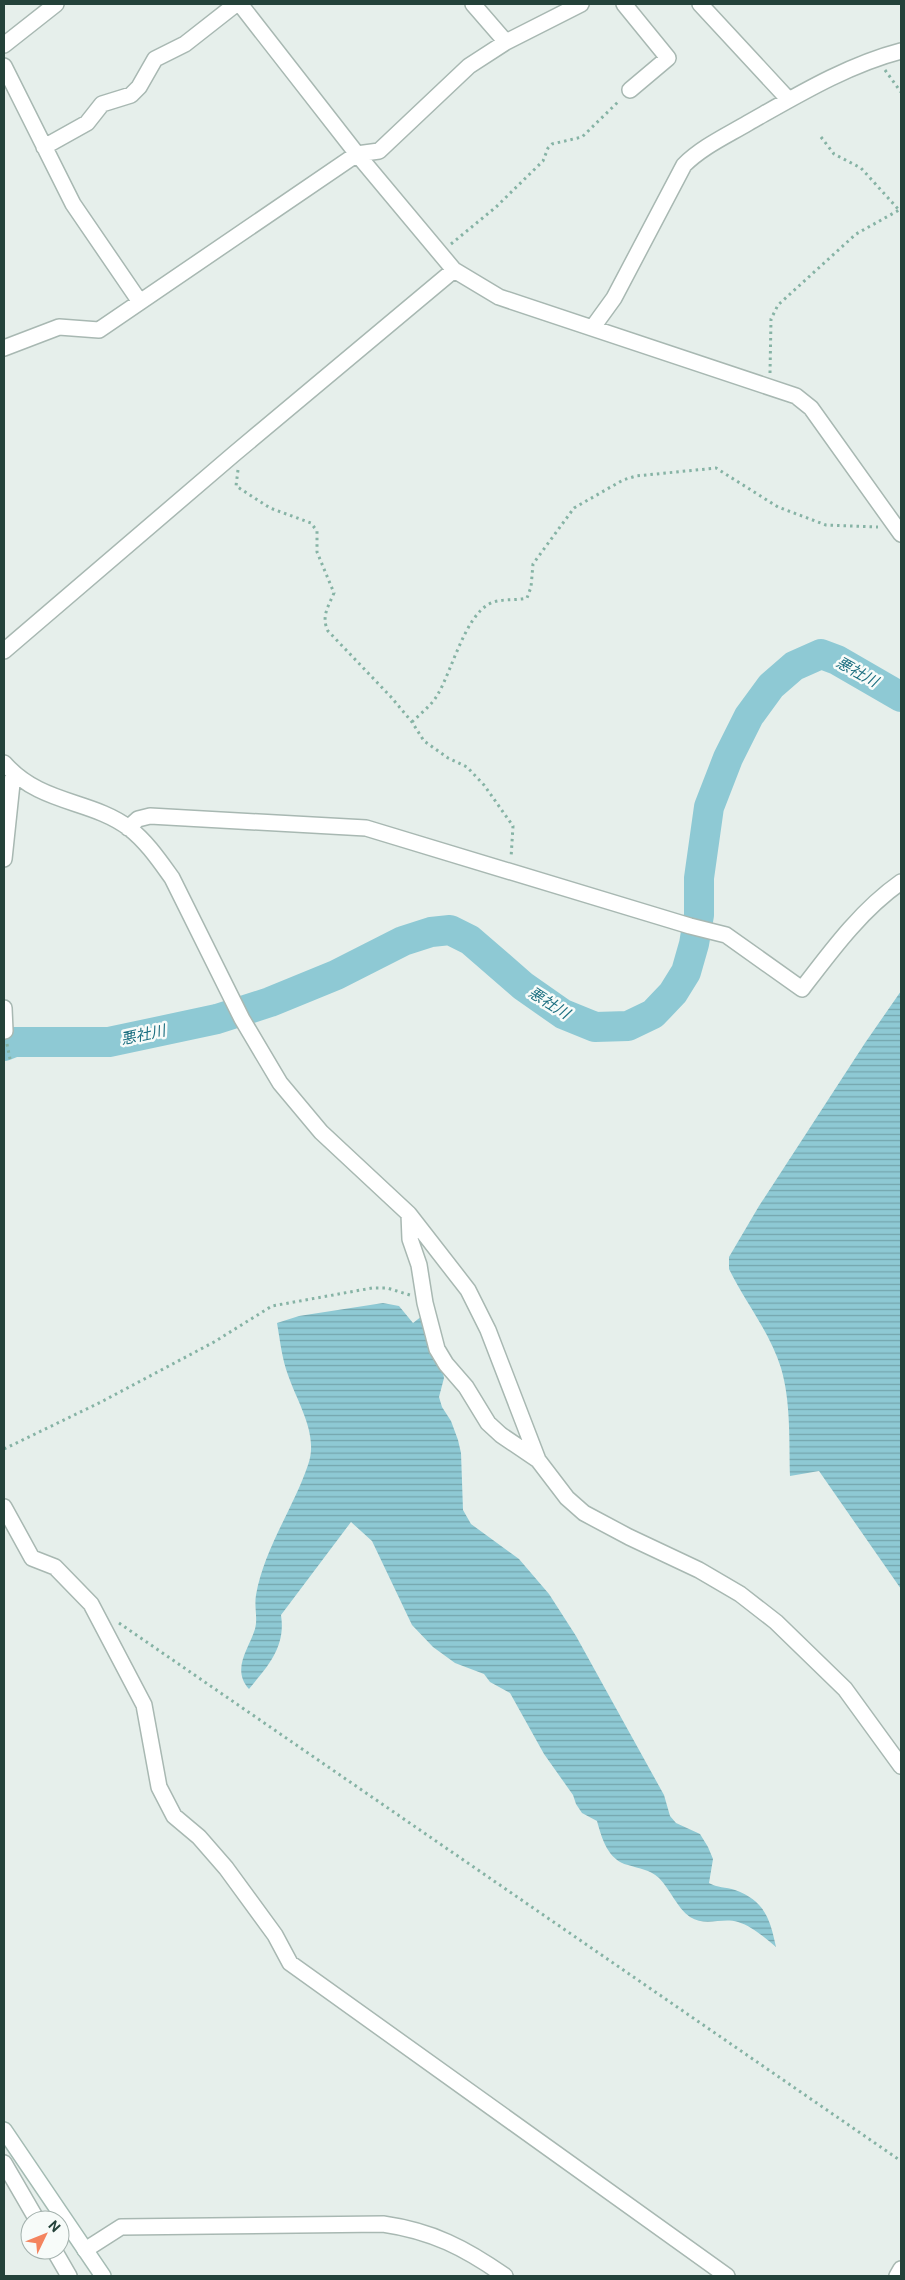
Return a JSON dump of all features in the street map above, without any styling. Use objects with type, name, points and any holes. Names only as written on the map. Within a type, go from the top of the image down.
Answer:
[{"type":"street","points":[[4,45],[56,4]]},
{"type":"street","points":[[44,147],[88,123],[102,104],[131,95],[139,87],[155,59],[185,44],[238,4],[356,154],[454,270],[499,297],[796,396],[811,408],[899,530]]},
{"type":"street","points":[[473,4],[506,42]]},
{"type":"street","points":[[4,348],[59,327],[99,330],[356,154],[379,151],[469,66],[506,42],[581,4]]},
{"type":"street","points":[[624,4],[668,58],[630,90]]},
{"type":"street","points":[[700,4],[789,100]]},
{"type":"street","points":[[592,327],[614,298],[684,165],[697,152],[789,100],[875,58],[901,51]]},
{"type":"street","points":[[4,66],[73,204],[140,302]]},
{"type":"street","points":[[4,651],[234,454],[454,270]]},
{"type":"street","points":[[8,769],[46,795],[102,814],[128,828],[158,858],[172,878],[242,1020],[280,1084],[320,1132],[410,1214],[468,1290],[488,1330],[538,1460],[567,1498],[584,1513],[629,1537],[699,1570],[740,1594],[776,1622],[845,1689],[901,1766]]},
{"type":"street","points":[[4,859],[8,769]]},
{"type":"street","points":[[128,828],[138,819],[150,816],[366,828],[690,926],[714,931],[738,942],[802,989],[852,927],[879,900],[901,882]]},
{"type":"street","points":[[4,1008],[5,1031]]},
{"type":"street","points":[[410,1214],[410,1239],[419,1265],[425,1303],[437,1349],[446,1364],[466,1387],[488,1423],[501,1435],[538,1460]]},
{"type":"street","points":[[4,1507],[32,1558],[55,1567],[91,1604],[144,1705],[159,1787],[174,1816],[199,1837],[226,1868],[275,1935],[290,1963],[727,2276]]},
{"type":"street","points":[[4,2130],[103,2276]]},
{"type":"street","points":[[4,2163],[30,2210]]},
{"type":"street","points":[[85,2250],[121,2228],[383,2224],[413,2228],[456,2244],[505,2276]]},
{"type":"street","points":[[60,2260],[69,2276]]},
{"type":"street","points":[[896,2276],[901,2269]]},
{"type":"path","points":[[875,58],[901,92]]},
{"type":"path","points":[[440,253],[496,207],[543,161],[548,148],[552,144],[582,136],[630,90]]},
{"type":"path","points":[[770,387],[771,319],[778,305],[856,234],[900,210],[861,168],[834,154],[821,137]]},
{"type":"path","points":[[234,454],[239,463],[236,486],[270,508],[311,523],[317,531],[317,552],[334,593],[325,612],[324,622],[340,645],[412,722],[424,741],[448,758],[467,767],[484,785],[514,826],[510,871]]},
{"type":"path","points":[[412,722],[438,694],[454,662],[467,629],[475,616],[491,603],[527,598],[531,588],[533,564],[555,536],[564,519],[587,499],[623,480],[636,476],[716,468],[778,507],[826,525],[899,530]]},
{"type":"path","points":[[9,1054],[10,1059]]},
{"type":"path","points":[[4,1449],[101,1402],[214,1342],[272,1306],[372,1288],[401,1292],[425,1303]]},
{"type":"path","points":[[116,1621],[901,2161]]},
{"type":"water","points":[[901,991],[901,1589],[819,1471],[790,1476],[788,1408],[781,1368],[764,1330],[729,1269],[729,1257],[759,1206]]},
{"type":"water","points":[[383,1303],[399,1306],[413,1323],[422,1316],[442,1367],[444,1378],[439,1397],[458,1440],[461,1453],[463,1510],[471,1524],[519,1559],[549,1594],[576,1636],[664,1795],[670,1816],[676,1823],[700,1834],[708,1847],[713,1859],[709,1883],[745,1894],[760,1905],[768,1920],[776,1947],[753,1929],[738,1922],[708,1922],[690,1917],[681,1909],[659,1878],[648,1871],[615,1859],[604,1842],[597,1821],[582,1813],[573,1795],[544,1754],[510,1693],[490,1682],[484,1674],[455,1663],[433,1647],[412,1625],[372,1541],[351,1522],[281,1615],[281,1637],[269,1664],[249,1689],[244,1681],[241,1666],[255,1629],[256,1595],[265,1561],[302,1481],[311,1454],[309,1431],[286,1369],[277,1323],[299,1316]]},
{"type":"waterway","name":"悪社川","points":[[4,1046],[14,1042],[109,1042],[217,1019],[270,1002],[336,975],[403,941],[431,932],[450,930],[470,940],[523,986],[563,1014],[595,1027],[628,1026],[653,1014],[673,993],[686,972],[694,944],[699,915],[699,878],[709,807],[728,758],[749,716],[771,686],[794,666],[821,654],[837,660],[901,697]]}]
